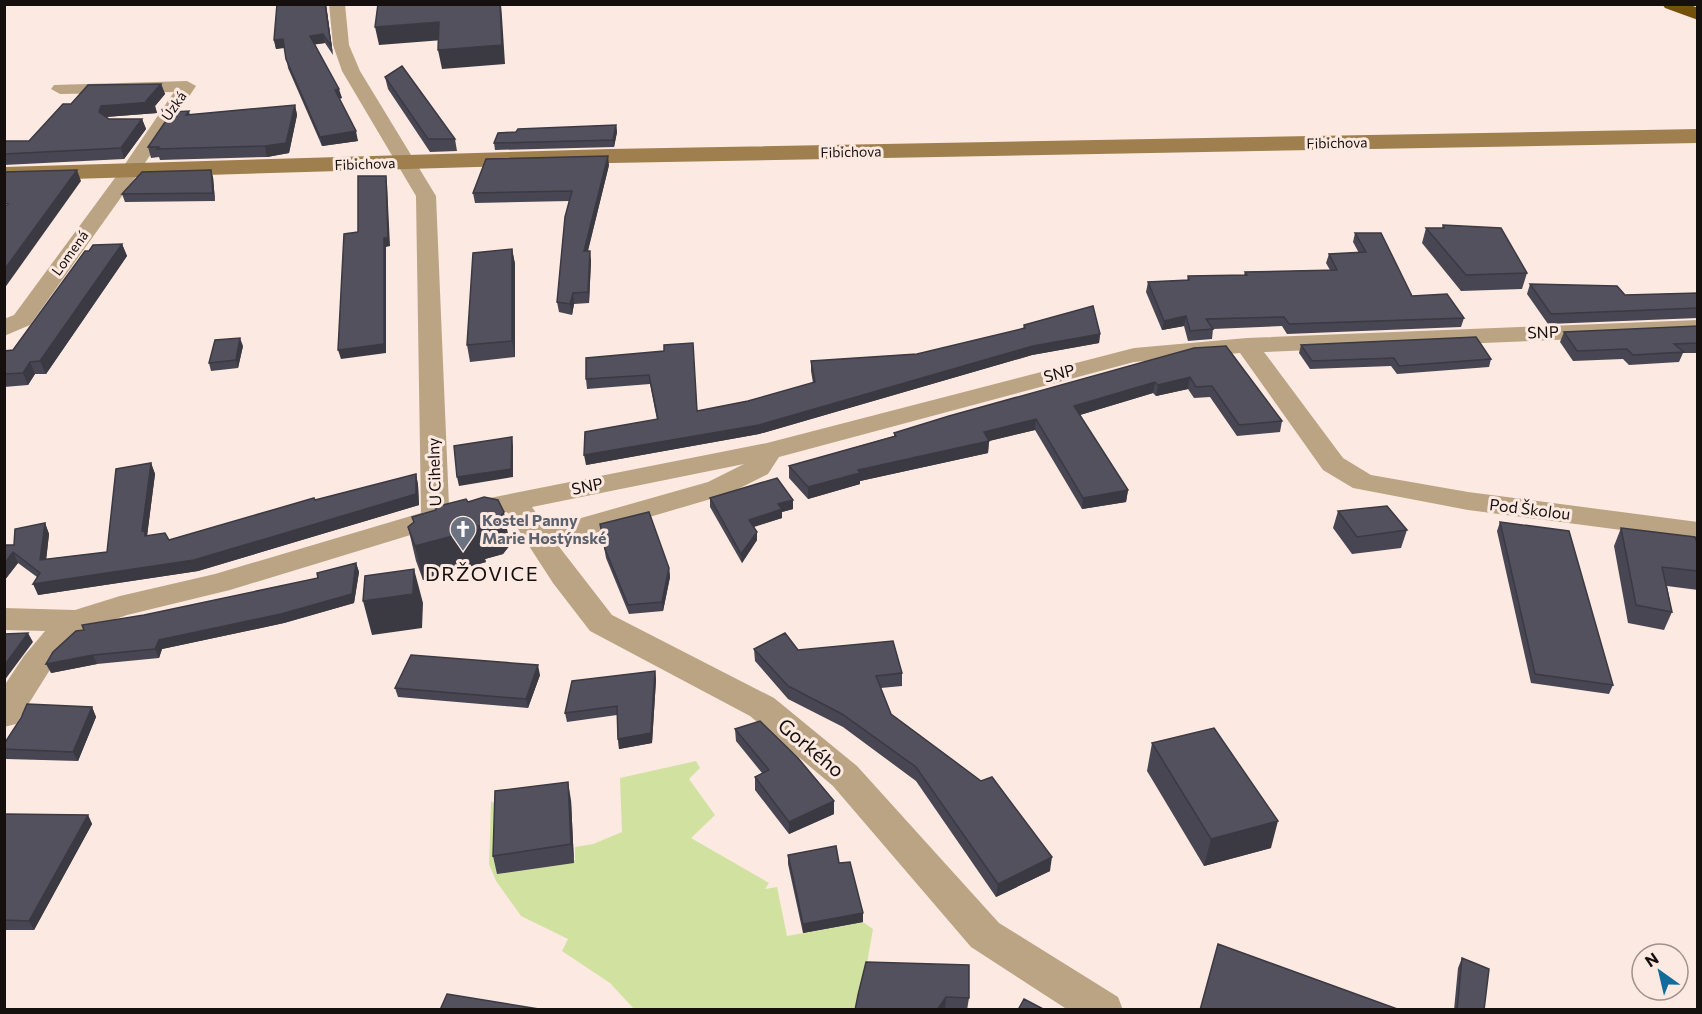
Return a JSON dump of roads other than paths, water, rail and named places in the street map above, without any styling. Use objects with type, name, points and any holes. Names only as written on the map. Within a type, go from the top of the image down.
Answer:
[{"type":"highway","points":[[1671,4],[1698,15]]},
{"type":"street","name":"U Cihelny","points":[[4,619],[77,621],[120,606],[230,580],[435,518],[426,196],[351,71],[341,45],[337,4]]},
{"type":"street","name":"Úzká","points":[[60,88],[187,86],[130,171]]},
{"type":"street","points":[[143,122],[163,121]]},
{"type":"street","name":"Fibichova","points":[[4,174],[407,162],[1698,136]]},
{"type":"street","name":"Lomená","points":[[4,329],[22,320],[130,171]]},
{"type":"street","name":"SNP","points":[[435,518],[770,451],[1024,382],[1134,355],[1247,345],[1698,327]]},
{"type":"street","name":"Pod Školou","points":[[1247,345],[1333,464],[1363,482],[1468,501],[1698,531]]},
{"type":"street","points":[[540,539],[718,488],[758,468],[770,451]]},
{"type":"street","name":"Gorkého","points":[[514,501],[564,576],[601,623],[762,707],[845,776],[985,935],[1102,1010]]},
{"type":"street","points":[[4,715],[44,652],[61,632],[77,621]]},
{"type":"place","name":"Kostel Panny Marie Hostýnské","points":[[463,552]]},
{"type":"district","name":"DRŽOVICE","points":[[482,574]]}]
